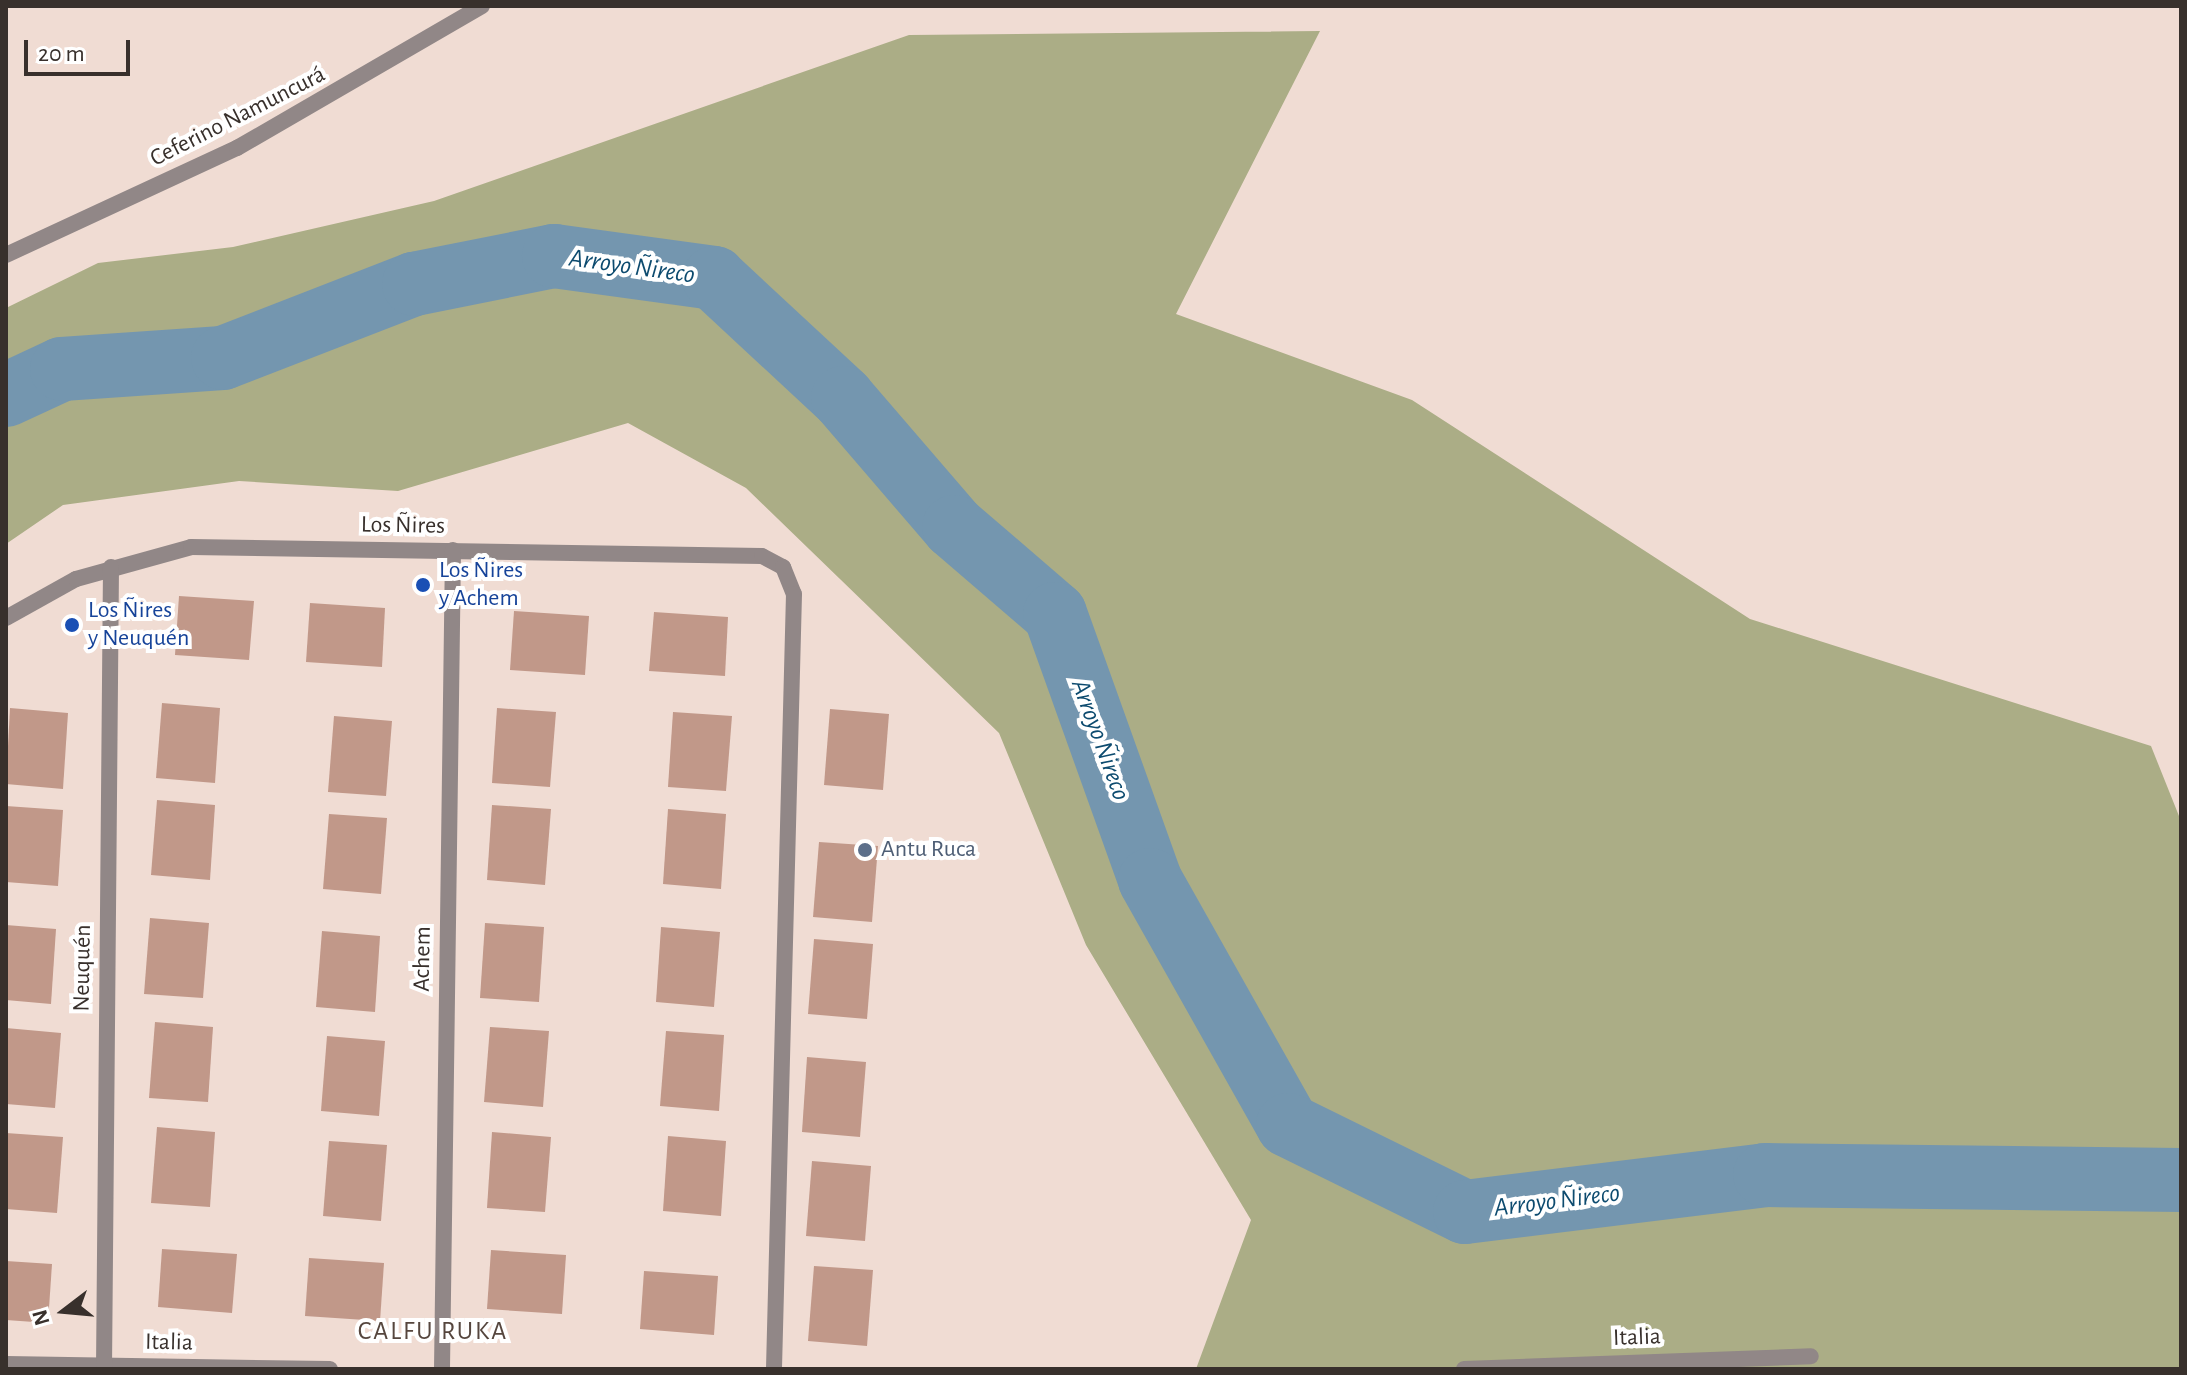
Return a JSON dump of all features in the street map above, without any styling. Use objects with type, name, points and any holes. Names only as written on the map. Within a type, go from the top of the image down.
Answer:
[{"type":"street","name":"Ceferino Namuncurá","points":[[6,255],[237,148],[482,6]]},
{"type":"street","name":"Los Ñires","points":[[6,618],[111,567],[191,547],[762,556],[783,567],[794,594],[774,1369]]},
{"type":"street","name":"Achem","points":[[442,1369],[453,550]]},
{"type":"street","name":"Neuquén","points":[[104,1368],[111,567]]},
{"type":"street","name":"Italia","points":[[1464,1369],[1811,1356]]},
{"type":"street","name":"Italia","points":[[6,1364],[104,1368],[330,1369]]},
{"type":"green space","points":[[1320,31],[1176,314],[1412,400],[1750,619],[2151,746],[2181,821],[2181,1369],[1196,1369],[1251,1220],[1086,945],[999,733],[746,488],[628,423],[398,491],[239,481],[63,505],[6,544],[6,308],[98,263],[233,247],[434,201],[909,35]]},
{"type":"building","points":[[179,596],[254,601],[249,660],[175,655]]},
{"type":"building","points":[[310,603],[385,608],[382,667],[306,662]]},
{"type":"building","points":[[514,611],[589,616],[585,675],[510,670]]},
{"type":"building","points":[[654,612],[728,617],[725,676],[649,671]]},
{"type":"building","points":[[162,703],[220,708],[215,783],[156,778]]},
{"type":"building","points":[[10,708],[68,713],[63,789],[6,784]]},
{"type":"building","points":[[497,708],[556,712],[550,787],[492,783]]},
{"type":"building","points":[[830,709],[889,714],[883,790],[824,785]]},
{"type":"building","points":[[673,712],[732,716],[726,791],[668,787]]},
{"type":"building","points":[[334,716],[392,721],[386,796],[328,792]]},
{"type":"building","points":[[157,800],[215,805],[210,880],[151,875]]},
{"type":"building","points":[[492,805],[551,809],[545,885],[487,880]]},
{"type":"building","points":[[6,806],[63,810],[58,886],[6,882]]},
{"type":"building","points":[[668,809],[726,814],[721,889],[663,884]]},
{"type":"building","points":[[329,814],[387,818],[381,894],[323,889]]},
{"type":"building","points":[[819,842],[878,846],[872,922],[813,917]]},
{"type":"building","points":[[150,918],[209,923],[203,998],[144,994]]},
{"type":"building","points":[[485,923],[544,927],[539,1002],[480,998]]},
{"type":"building","points":[[6,925],[56,929],[51,1004],[6,1000]]},
{"type":"building","points":[[661,927],[720,932],[714,1007],[656,1002]]},
{"type":"building","points":[[322,931],[380,936],[375,1012],[316,1007]]},
{"type":"building","points":[[814,939],[873,944],[867,1019],[808,1014]]},
{"type":"building","points":[[155,1022],[213,1027],[208,1102],[149,1098]]},
{"type":"building","points":[[490,1027],[549,1031],[543,1107],[484,1102]]},
{"type":"building","points":[[6,1028],[61,1033],[55,1108],[6,1104]]},
{"type":"building","points":[[666,1031],[724,1035],[719,1111],[660,1106]]},
{"type":"building","points":[[327,1036],[385,1041],[379,1116],[321,1111]]},
{"type":"building","points":[[807,1057],[866,1062],[860,1137],[802,1132]]},
{"type":"building","points":[[157,1127],[215,1132],[210,1207],[151,1203]]},
{"type":"building","points":[[492,1132],[551,1137],[545,1212],[487,1208]]},
{"type":"building","points":[[6,1133],[63,1137],[57,1213],[6,1209]]},
{"type":"building","points":[[668,1136],[726,1141],[721,1216],[663,1211]]},
{"type":"building","points":[[329,1141],[387,1145],[381,1221],[323,1216]]},
{"type":"building","points":[[812,1161],[871,1166],[865,1241],[806,1236]]},
{"type":"building","points":[[162,1249],[237,1254],[232,1313],[158,1307]]},
{"type":"building","points":[[491,1250],[566,1255],[562,1314],[487,1309]]},
{"type":"building","points":[[309,1258],[384,1263],[380,1321],[305,1316]]},
{"type":"building","points":[[6,1261],[52,1264],[48,1323],[6,1320]]},
{"type":"building","points":[[814,1266],[873,1270],[867,1346],[808,1341]]},
{"type":"building","points":[[644,1271],[718,1276],[714,1335],[640,1329]]},
{"type":"waterway","name":"Arroyo Ñireco","points":[[6,395],[62,369],[223,358],[414,284],[554,256],[714,278],[843,398],[954,527],[1055,614],[1150,880],[1288,1125],[1465,1212],[1765,1175],[2181,1180]]},
{"type":"place","name":"Los Ñires y Achem","points":[[423,585]]},
{"type":"place","name":"Los Ñires y Neuquén","points":[[72,625]]},
{"type":"place","name":"Antu Ruca","points":[[865,850]]},
{"type":"district","name":"CALFU RUKA","points":[[433,1332]]}]
